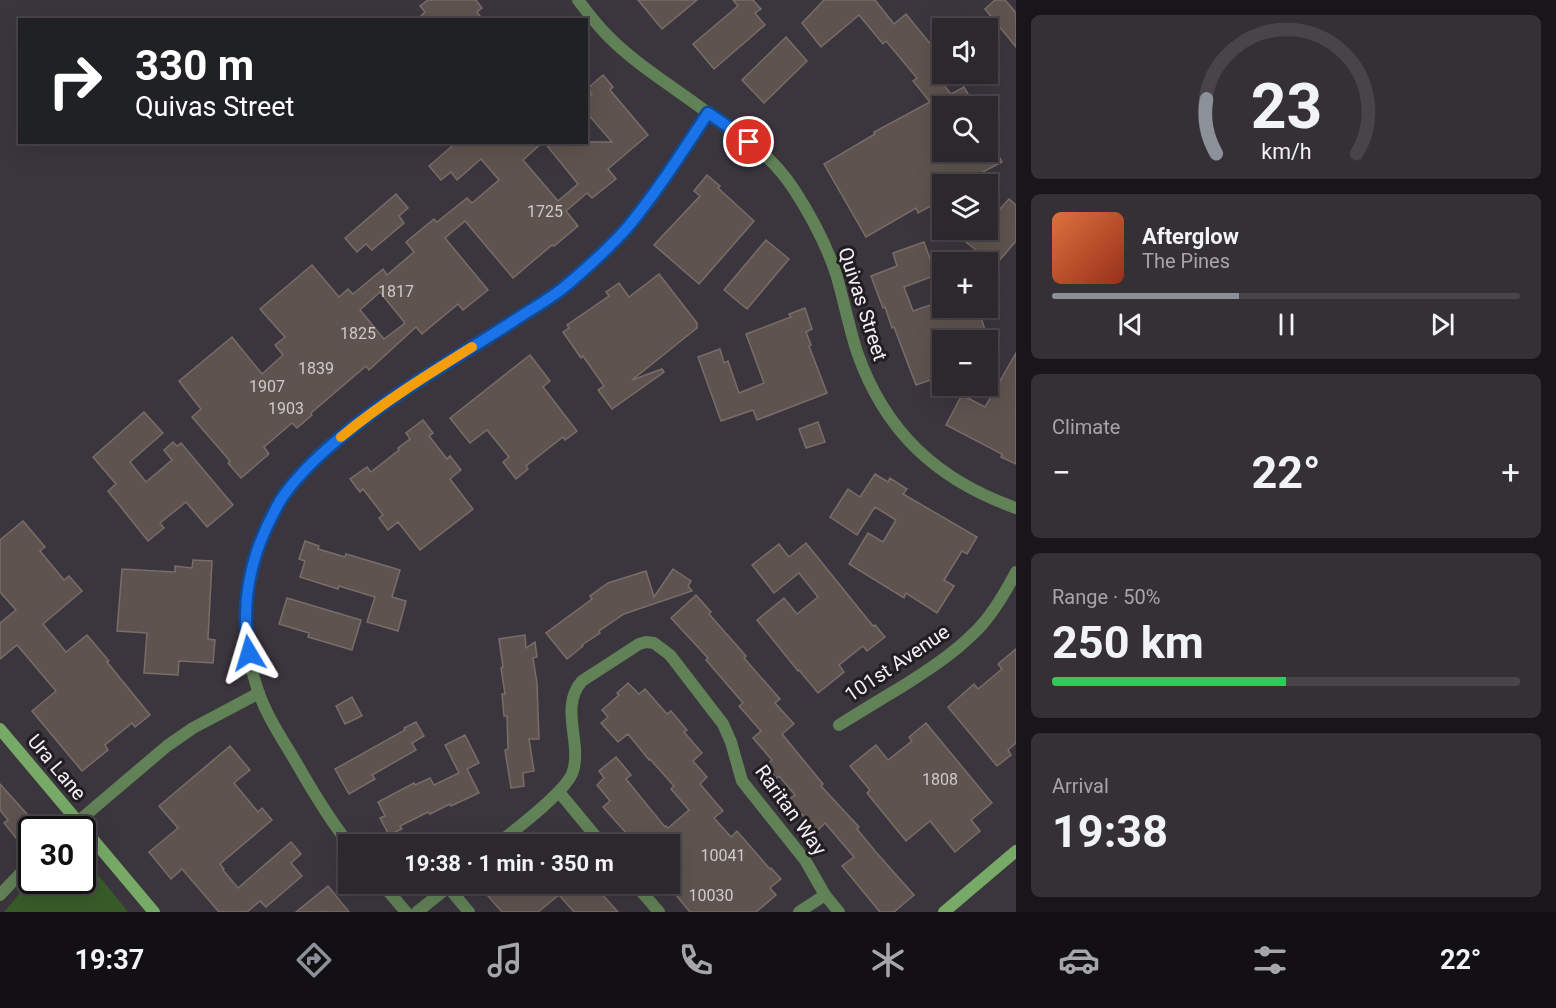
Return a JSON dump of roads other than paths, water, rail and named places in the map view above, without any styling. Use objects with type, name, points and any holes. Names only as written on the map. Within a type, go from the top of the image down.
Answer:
[{"type":"street","name":"Quivas Street","points":[[578,0],[607,35],[634,59],[739,134],[776,168],[794,189],[811,218],[836,275],[854,342],[866,376],[900,432],[918,452],[957,482],[976,493],[1016,508]]},
{"type":"street","points":[[342,834],[322,807],[273,723],[259,693],[246,635],[247,596],[253,563],[280,501],[320,454],[381,406],[545,301],[586,269],[632,221],[655,192],[708,113]]},
{"type":"street","name":"101st Avenue","points":[[839,725],[936,665],[976,632],[999,603],[1016,572]]},
{"type":"street","name":"Raritan Way","points":[[559,792],[566,786],[573,771],[575,757],[571,710],[572,699],[577,687],[582,681],[639,644],[654,643],[670,655],[723,724],[731,741],[742,781],[805,860],[825,895],[838,912]]},
{"type":"street","points":[[84,816],[193,728],[259,693]]},
{"type":"street","name":"Ura Lane","points":[[0,729],[66,816]]},
{"type":"street","points":[[509,834],[559,792],[594,834]]},
{"type":"street","name":"Ura Lane","points":[[96,850],[154,912]]},
{"type":"street","points":[[944,912],[1016,851]]},
{"type":"street","points":[[0,895],[18,876]]},
{"type":"street","points":[[391,894],[406,912]]},
{"type":"street","points":[[417,912],[439,894]]},
{"type":"street","points":[[456,894],[469,912]]},
{"type":"street","points":[[644,894],[659,912]]},
{"type":"street","points":[[799,912],[825,895]]}]
